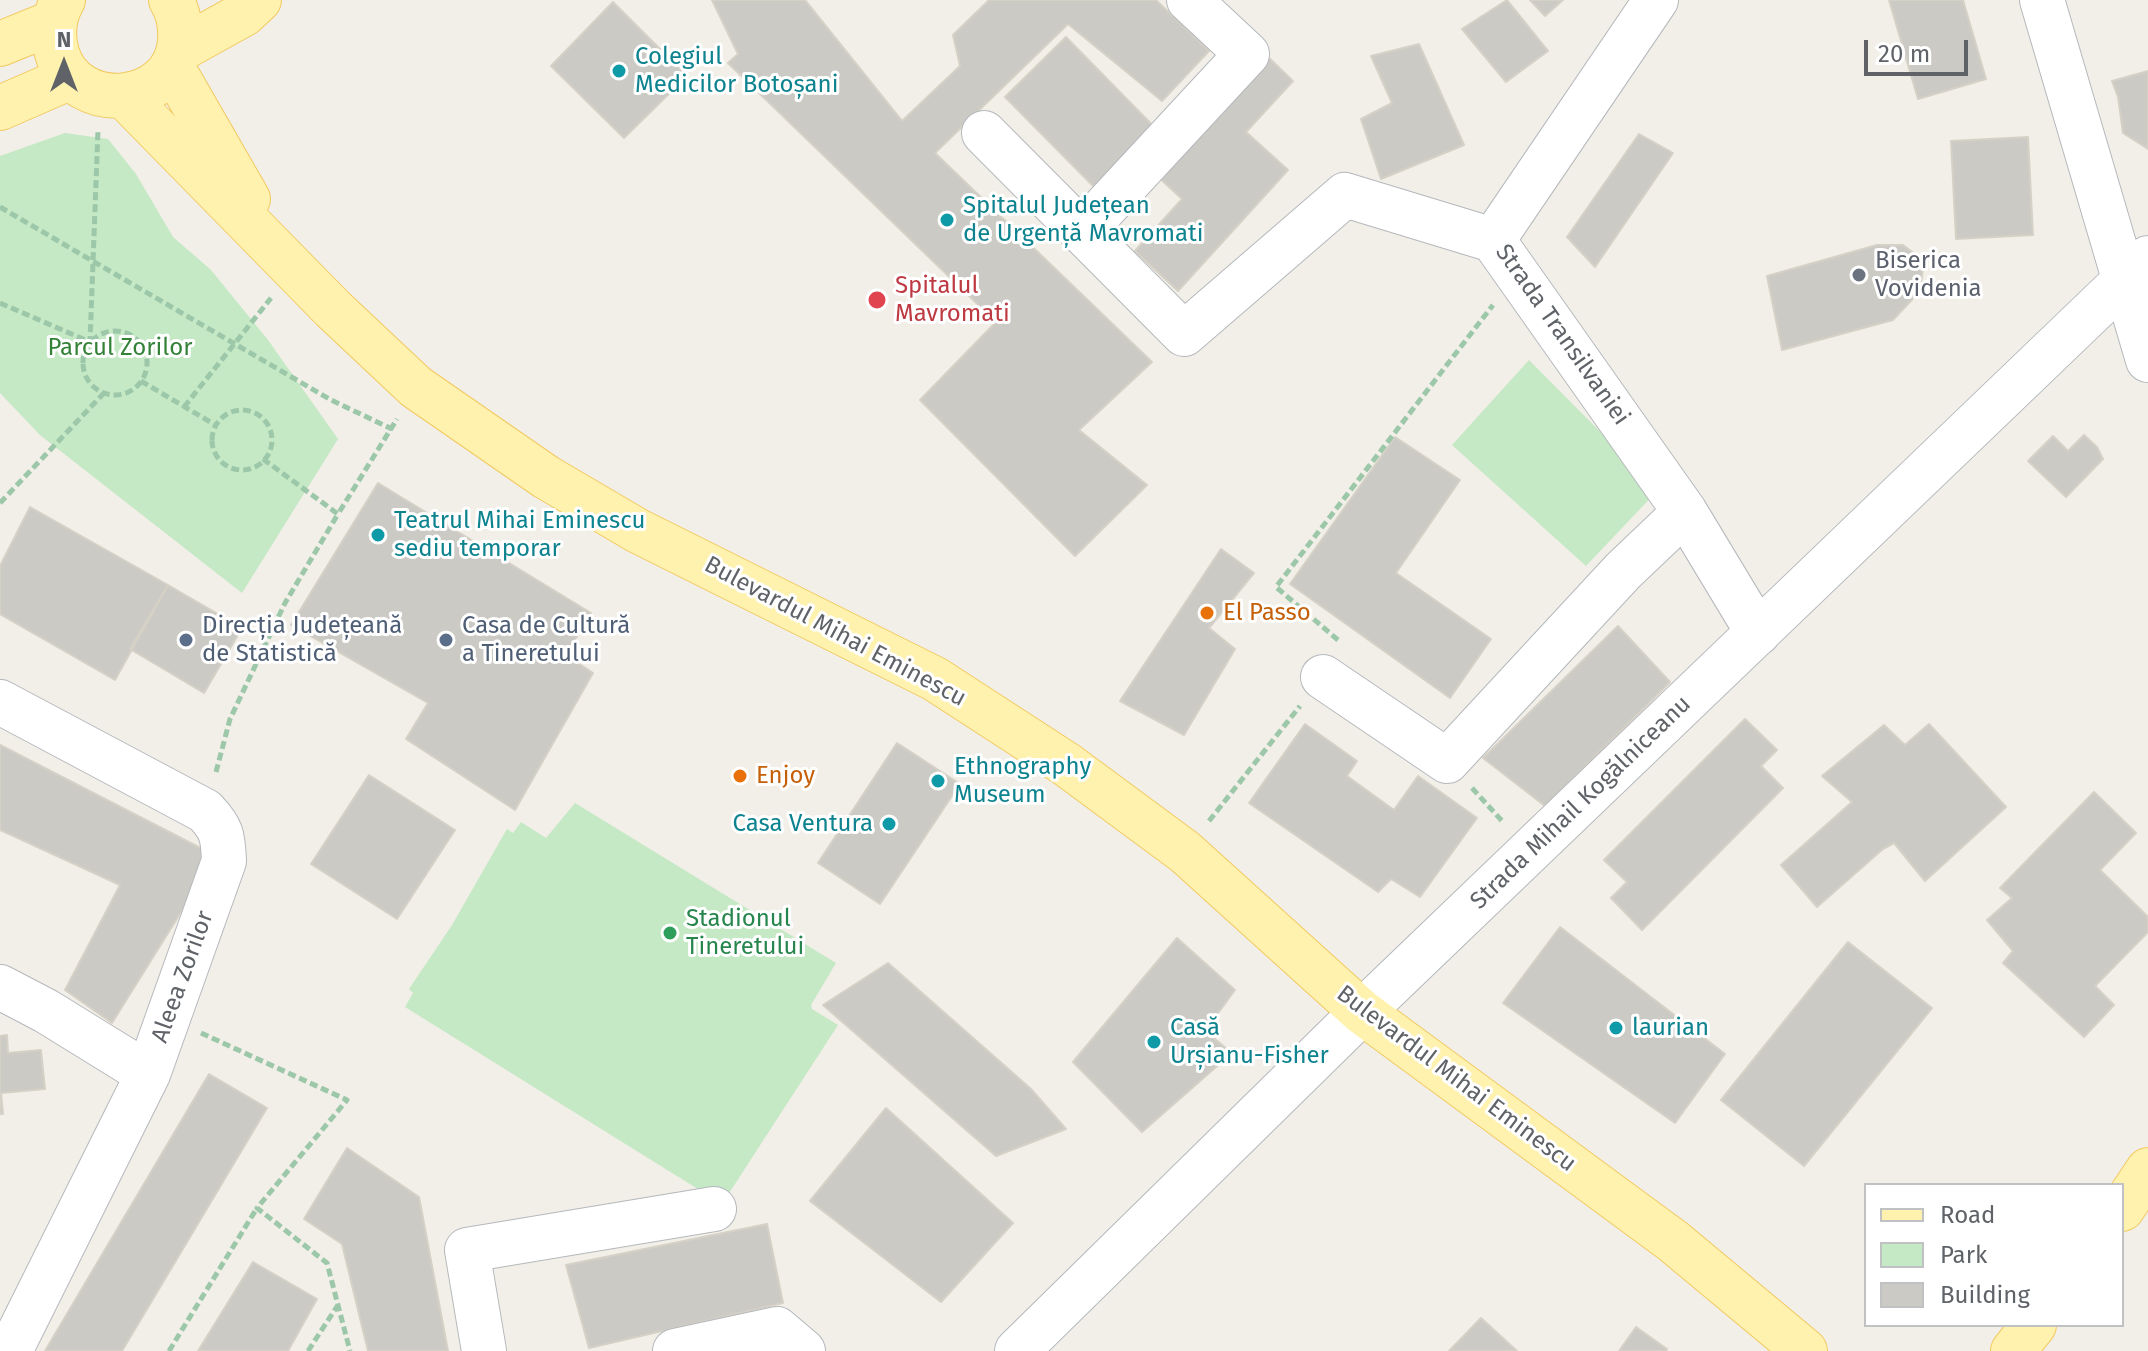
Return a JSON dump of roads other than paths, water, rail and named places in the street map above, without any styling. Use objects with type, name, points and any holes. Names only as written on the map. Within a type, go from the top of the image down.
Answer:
[{"type":"main road","points":[[171,0],[181,27],[176,58]]},
{"type":"main road","points":[[0,108],[97,89],[143,92],[160,82],[176,58],[244,14],[259,0]]},
{"type":"main road","points":[[0,44],[59,11]]},
{"type":"main road","name":"Bulevardul Mihai Eminescu","points":[[59,11],[54,42],[59,61],[97,89],[286,258],[333,309],[416,387],[546,477],[638,531],[935,679],[1066,764],[1185,852],[1362,1012],[1673,1241],[1805,1351]]},
{"type":"main road","name":"Bulevardul Mihai Eminescu","points":[[176,58],[286,258]]},
{"type":"main road","points":[[2124,1206],[2148,1170]]},
{"type":"main road","points":[[2013,1351],[2032,1327]]},
{"type":"street","points":[[1082,232],[1247,54],[1189,0]]},
{"type":"street","name":"Strada Transilvaniei","points":[[1656,0],[1506,256],[1685,512],[1758,633]]},
{"type":"street","points":[[2042,0],[2136,270],[2148,360]]},
{"type":"street","points":[[984,133],[1184,334],[1345,195],[1506,256]]},
{"type":"street","name":"Strada Mihail Kogălniceanu","points":[[1017,1351],[1362,1012],[2136,270]]},
{"type":"street","points":[[1323,677],[1447,761],[1623,571],[1685,512]]},
{"type":"street","name":"Aleea Zorilor","points":[[0,702],[205,811],[219,825],[224,861],[148,1074],[10,1351]]},
{"type":"street","points":[[0,987],[46,1011],[148,1074]]},
{"type":"street","points":[[484,1351],[467,1250],[714,1209]]},
{"type":"street","points":[[675,1351],[777,1329],[803,1351]]},
{"type":"place","name":"Colegiul Medicilor Botoșani","points":[[619,71]]},
{"type":"place","name":"Spitalul Județean de Urgență Mavromati","points":[[947,220]]},
{"type":"place","name":"Biserica Vovidenia","points":[[1859,275]]},
{"type":"place","name":"Spitalul Mavromati","points":[[877,300]]},
{"type":"place","name":"Teatrul Mihai Eminescu sediu temporar","points":[[378,535]]},
{"type":"place","name":"El Passo","points":[[1207,613]]},
{"type":"place","name":"Direcția Județeană de Statistică","points":[[186,640]]},
{"type":"place","name":"Casa de Cultură a Tineretului","points":[[446,640]]},
{"type":"place","name":"Enjoy","points":[[740,776]]},
{"type":"place","name":"Ethnography Museum","points":[[938,781]]},
{"type":"place","name":"Casa Ventura","points":[[889,824]]},
{"type":"place","name":"Stadionul Tineretului","points":[[670,933]]},
{"type":"place","name":"laurian","points":[[1616,1028]]},
{"type":"place","name":"Casă Urșianu-Fisher","points":[[1154,1042]]},
{"type":"park label","name":"Parcul Zorilor","points":[[120,348]]}]
